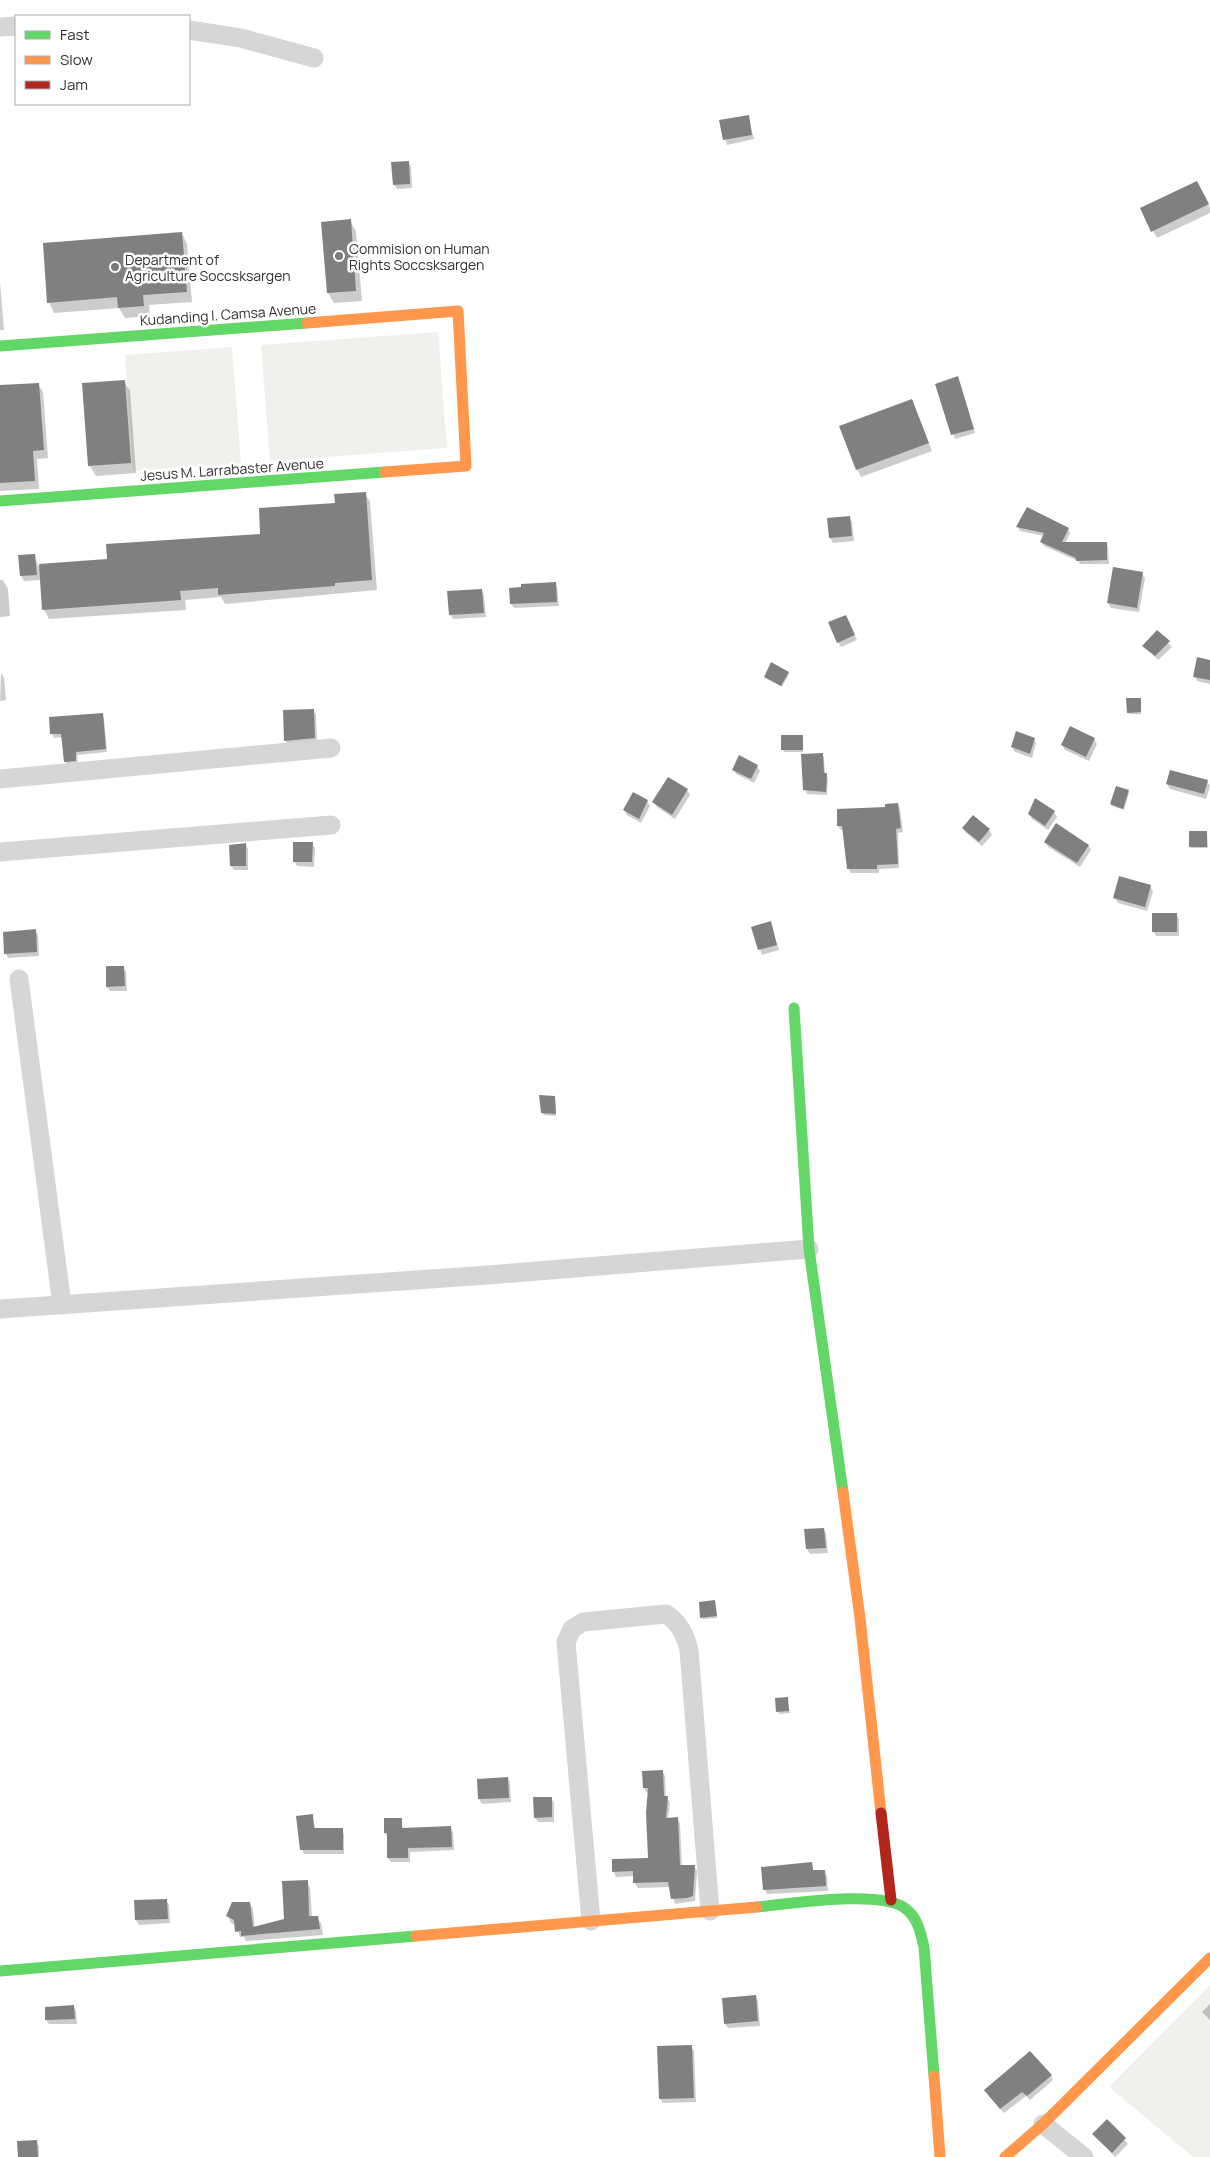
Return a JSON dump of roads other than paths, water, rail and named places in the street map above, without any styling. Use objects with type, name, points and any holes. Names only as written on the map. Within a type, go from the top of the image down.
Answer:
[{"type":"street","points":[[0,27],[15,26]]},
{"type":"street","points":[[190,30],[241,38],[314,58]]},
{"type":"street","name":"Kudanding I. Camsa Avenue","points":[[0,346],[458,311],[466,466]]},
{"type":"street","name":"Jesus M. Larrabaster Avenue","points":[[0,501],[466,466]]},
{"type":"street","points":[[0,780],[331,748]]},
{"type":"street","points":[[0,852],[331,825]]},
{"type":"street","points":[[19,979],[62,1305]]},
{"type":"street","points":[[794,1008],[809,1249],[861,1627],[891,1900]]},
{"type":"street","points":[[0,1309],[488,1275],[809,1249]]},
{"type":"street","points":[[591,1921],[566,1642],[572,1629],[583,1622],[666,1614],[676,1620],[685,1634],[689,1650],[710,1911]]},
{"type":"street","points":[[0,1971],[851,1899],[891,1900],[912,1913],[920,1927],[924,1948],[940,2157]]},
{"type":"street","points":[[1005,2157],[1043,2124],[1210,1958]]},
{"type":"street","points":[[1043,2124],[1084,2157]]},
{"type":"place","name":"Commision on Human Rights Soccsksargen","points":[[339,256]]},
{"type":"place","name":"Department of Agriculture Soccsksargen","points":[[115,267]]}]
